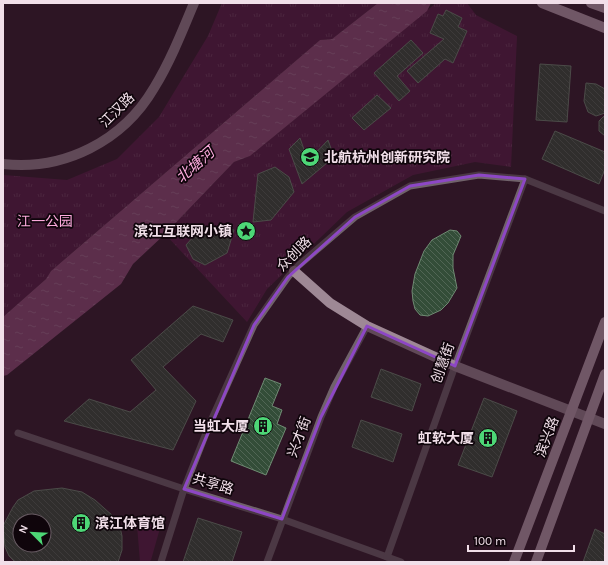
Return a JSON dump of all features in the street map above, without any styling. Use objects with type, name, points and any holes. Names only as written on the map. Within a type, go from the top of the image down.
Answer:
[{"type":"main road","points":[[542,3],[605,28]]},
{"type":"main road","points":[[591,3],[605,8]]},
{"type":"main road","name":"滨兴路","points":[[514,562],[605,322]]},
{"type":"main road","points":[[536,562],[605,374]]},
{"type":"street","name":"江汉路","points":[[3,164],[43,164],[72,157],[100,145],[119,131],[137,113],[154,89],[194,3]]},
{"type":"street","name":"众创路","points":[[161,562],[184,489],[216,408],[254,325],[294,271],[305,259],[355,217],[410,186],[479,175],[525,179],[605,211]]},
{"type":"street","name":"创慧街","points":[[387,557],[455,366],[525,179]]},
{"type":"street","points":[[294,271],[330,303],[367,326],[455,366],[605,424]]},
{"type":"street","name":"兴才街","points":[[267,562],[326,405],[367,326]]},
{"type":"street","name":"共享路","points":[[18,433],[184,489],[282,519],[401,562]]},
{"type":"highlighted area","points":[[479,175],[525,179],[455,366],[367,326],[321,417],[282,519],[184,489],[254,325],[288,277],[355,217],[410,186]]},
{"type":"green space","name":"江一公园","points":[[222,3],[378,3],[332,39],[320,40],[51,271],[46,279],[3,317],[3,175],[67,180],[117,159],[159,117],[208,36]]},
{"type":"green space","points":[[436,3],[467,3],[476,15],[517,36],[511,167],[475,162],[413,175],[347,212],[267,289],[247,322],[165,234],[234,162],[250,156]]},
{"type":"green space","points":[[141,523],[160,528],[151,560],[149,562],[140,562],[137,525]]},
{"type":"water","name":"北塘河","points":[[378,3],[431,3],[427,11],[250,156],[234,162],[165,234],[133,264],[121,284],[7,375],[3,376],[3,317],[46,279],[51,271],[320,40],[332,39]]},
{"type":"building","points":[[446,10],[462,18],[458,27],[467,31],[453,63],[445,59],[418,83],[407,71],[444,39],[430,33],[438,14],[443,16]]},
{"type":"building","points":[[411,40],[423,53],[397,76],[410,91],[399,101],[374,73]]},
{"type":"building","points":[[540,64],[571,66],[567,122],[536,120]]},
{"type":"building","points":[[586,83],[596,84],[605,89],[605,113],[596,116],[588,112],[584,101]]},
{"type":"building","points":[[377,95],[391,108],[364,130],[352,118]]},
{"type":"building","points":[[605,115],[605,136],[599,131],[599,121]]},
{"type":"building","points":[[555,131],[605,152],[605,169],[599,184],[542,159]]},
{"type":"building","points":[[300,138],[308,161],[328,140],[334,157],[302,184],[289,149]]},
{"type":"building","points":[[275,167],[289,177],[294,192],[271,220],[253,222],[258,174]]},
{"type":"building","points":[[203,226],[234,230],[227,253],[205,265],[193,259],[186,245]]},
{"type":"building","points":[[450,230],[457,231],[461,236],[453,255],[453,268],[457,288],[448,303],[441,310],[428,316],[420,315],[415,309],[413,301],[412,291],[415,274],[424,251],[432,240]]},
{"type":"building","points":[[193,306],[233,320],[223,342],[201,334],[163,367],[196,401],[173,450],[64,421],[89,399],[130,412],[156,390],[131,360]]},
{"type":"building","points":[[381,369],[421,384],[412,411],[371,397]]},
{"type":"building","name":"当虹大厦","points":[[265,378],[281,384],[272,406],[282,410],[277,424],[286,428],[266,475],[231,461]]},
{"type":"building","name":"虹软大厦","points":[[484,398],[517,411],[492,477],[458,465]]},
{"type":"building","points":[[361,420],[402,434],[393,462],[352,447]]},
{"type":"building","name":"滨江体育馆","points":[[62,488],[82,492],[95,500],[113,516],[120,527],[122,536],[122,550],[118,562],[15,562],[9,556],[5,547],[3,526],[18,500],[34,491]]},
{"type":"building","points":[[198,518],[242,532],[232,562],[183,562]]},
{"type":"building","points":[[595,529],[605,534],[605,562],[583,562]]},
{"type":"place","name":"北航杭州创新研究院","points":[[310,157]]},
{"type":"place","name":"滨江互联网小镇","points":[[246,231]]},
{"type":"place","name":"当虹大厦","points":[[263,426]]},
{"type":"place","name":"虹软大厦","points":[[488,438]]},
{"type":"place","name":"滨江体育馆","points":[[81,523]]}]
